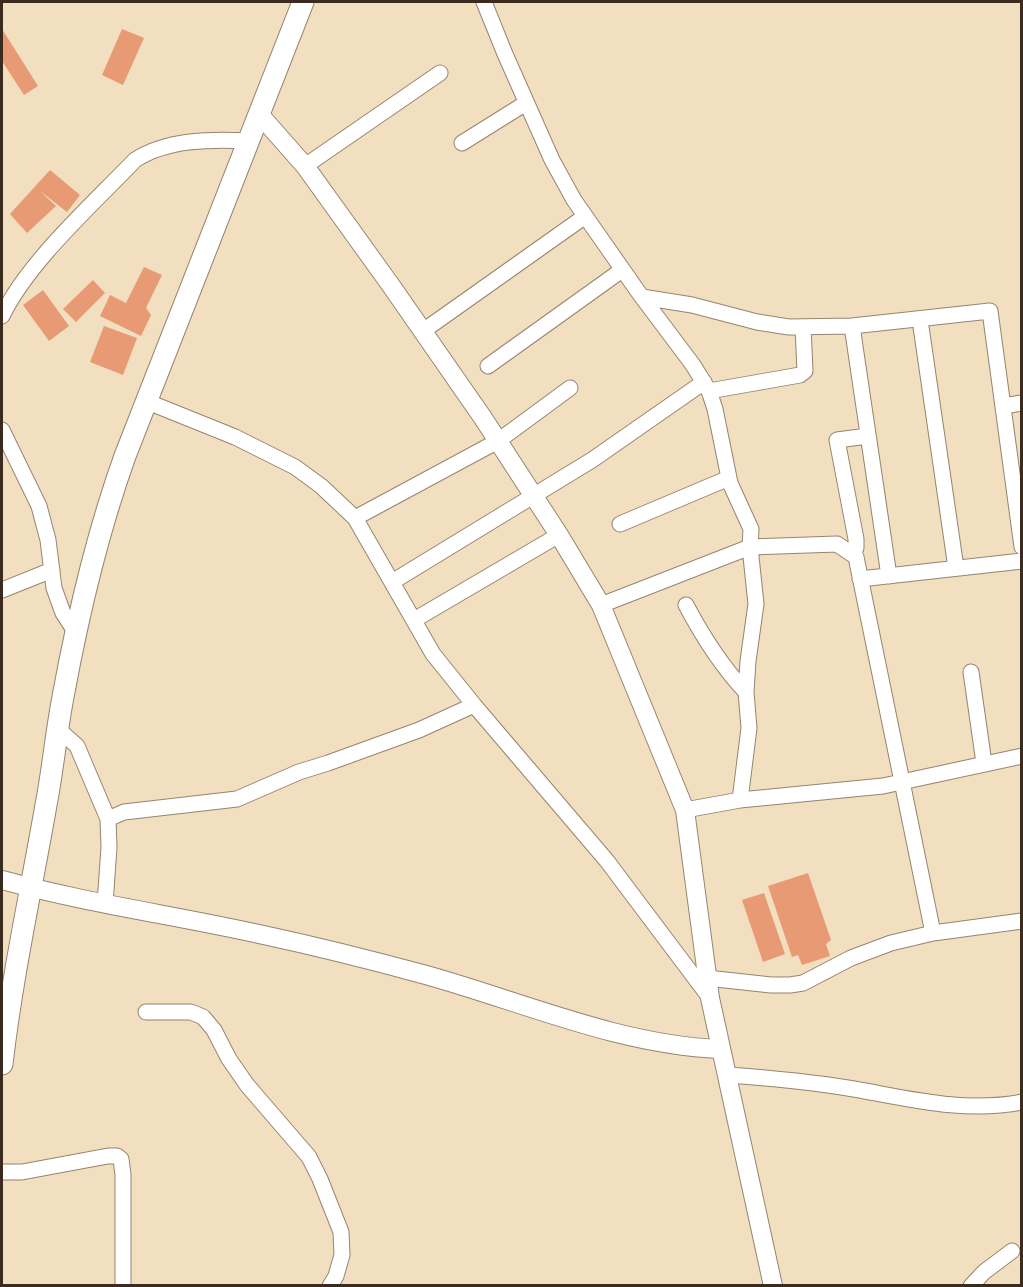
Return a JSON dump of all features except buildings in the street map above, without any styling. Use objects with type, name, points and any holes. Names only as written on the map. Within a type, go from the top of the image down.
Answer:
[{"type":"main road","points":[[2,1056],[4,1020],[32,888],[76,633],[107,506],[303,2]]},
{"type":"street","points":[[484,2],[552,160],[584,217],[693,365],[706,386],[715,409],[729,478],[751,529],[750,547],[756,604],[748,662],[746,692],[749,728],[740,800]]},
{"type":"street","points":[[305,166],[440,73]]},
{"type":"street","points":[[462,143],[526,103]]},
{"type":"street","points":[[260,115],[305,166],[423,331],[534,496],[602,605],[685,810],[710,998],[773,1286]]},
{"type":"street","points":[[2,316],[7,305],[41,258],[135,160],[146,153],[165,147],[212,139],[250,141]]},
{"type":"street","points":[[423,331],[584,217]]},
{"type":"street","points":[[488,366],[622,270]]},
{"type":"street","points":[[642,297],[692,305],[757,322],[789,327],[852,326],[990,311],[1022,547]]},
{"type":"street","points":[[920,320],[956,568]]},
{"type":"street","points":[[852,326],[888,576]]},
{"type":"street","points":[[392,582],[592,460],[706,386],[800,375],[805,371],[806,364],[803,327]]},
{"type":"street","points":[[355,518],[498,441],[570,388]]},
{"type":"street","points":[[148,402],[235,437],[295,467],[321,486],[355,518],[433,654],[607,861],[710,998]]},
{"type":"street","points":[[1003,406],[1022,403]]},
{"type":"street","points":[[2,430],[39,506],[48,540],[54,588],[63,613],[76,633]]},
{"type":"street","points":[[852,553],[856,548],[856,539],[837,440],[868,436]]},
{"type":"street","points":[[620,524],[729,478]]},
{"type":"street","points":[[414,620],[559,535]]},
{"type":"street","points":[[602,605],[750,547],[837,544],[852,553],[856,557],[933,933]]},
{"type":"street","points":[[860,579],[1022,561]]},
{"type":"street","points":[[2,590],[52,570]]},
{"type":"street","points":[[686,605],[703,636],[728,673],[746,692]]},
{"type":"street","points":[[970,672],[984,764]]},
{"type":"street","points":[[108,819],[124,812],[237,799],[299,772],[419,730],[474,705]]},
{"type":"street","points":[[58,729],[76,746],[108,819],[109,847],[105,904]]},
{"type":"street","points":[[685,810],[740,800],[903,782],[1022,756]]},
{"type":"street","points":[[2,880],[105,904],[260,934],[427,975],[639,1039],[685,1047],[720,1049]]},
{"type":"street","points":[[708,978],[771,985],[796,984],[874,949],[933,933],[1022,921]]},
{"type":"street","points":[[146,1012],[191,1012],[203,1017],[214,1030],[229,1059],[247,1085],[309,1157],[341,1232],[342,1255],[336,1276],[330,1286]]},
{"type":"street","points":[[727,1075],[786,1078],[907,1100],[973,1107],[1002,1106],[1022,1102]]},
{"type":"street","points":[[2,1172],[21,1172],[108,1156],[117,1156],[122,1159],[123,1286]]},
{"type":"street","points":[[971,1286],[984,1272],[1012,1251]]}]
